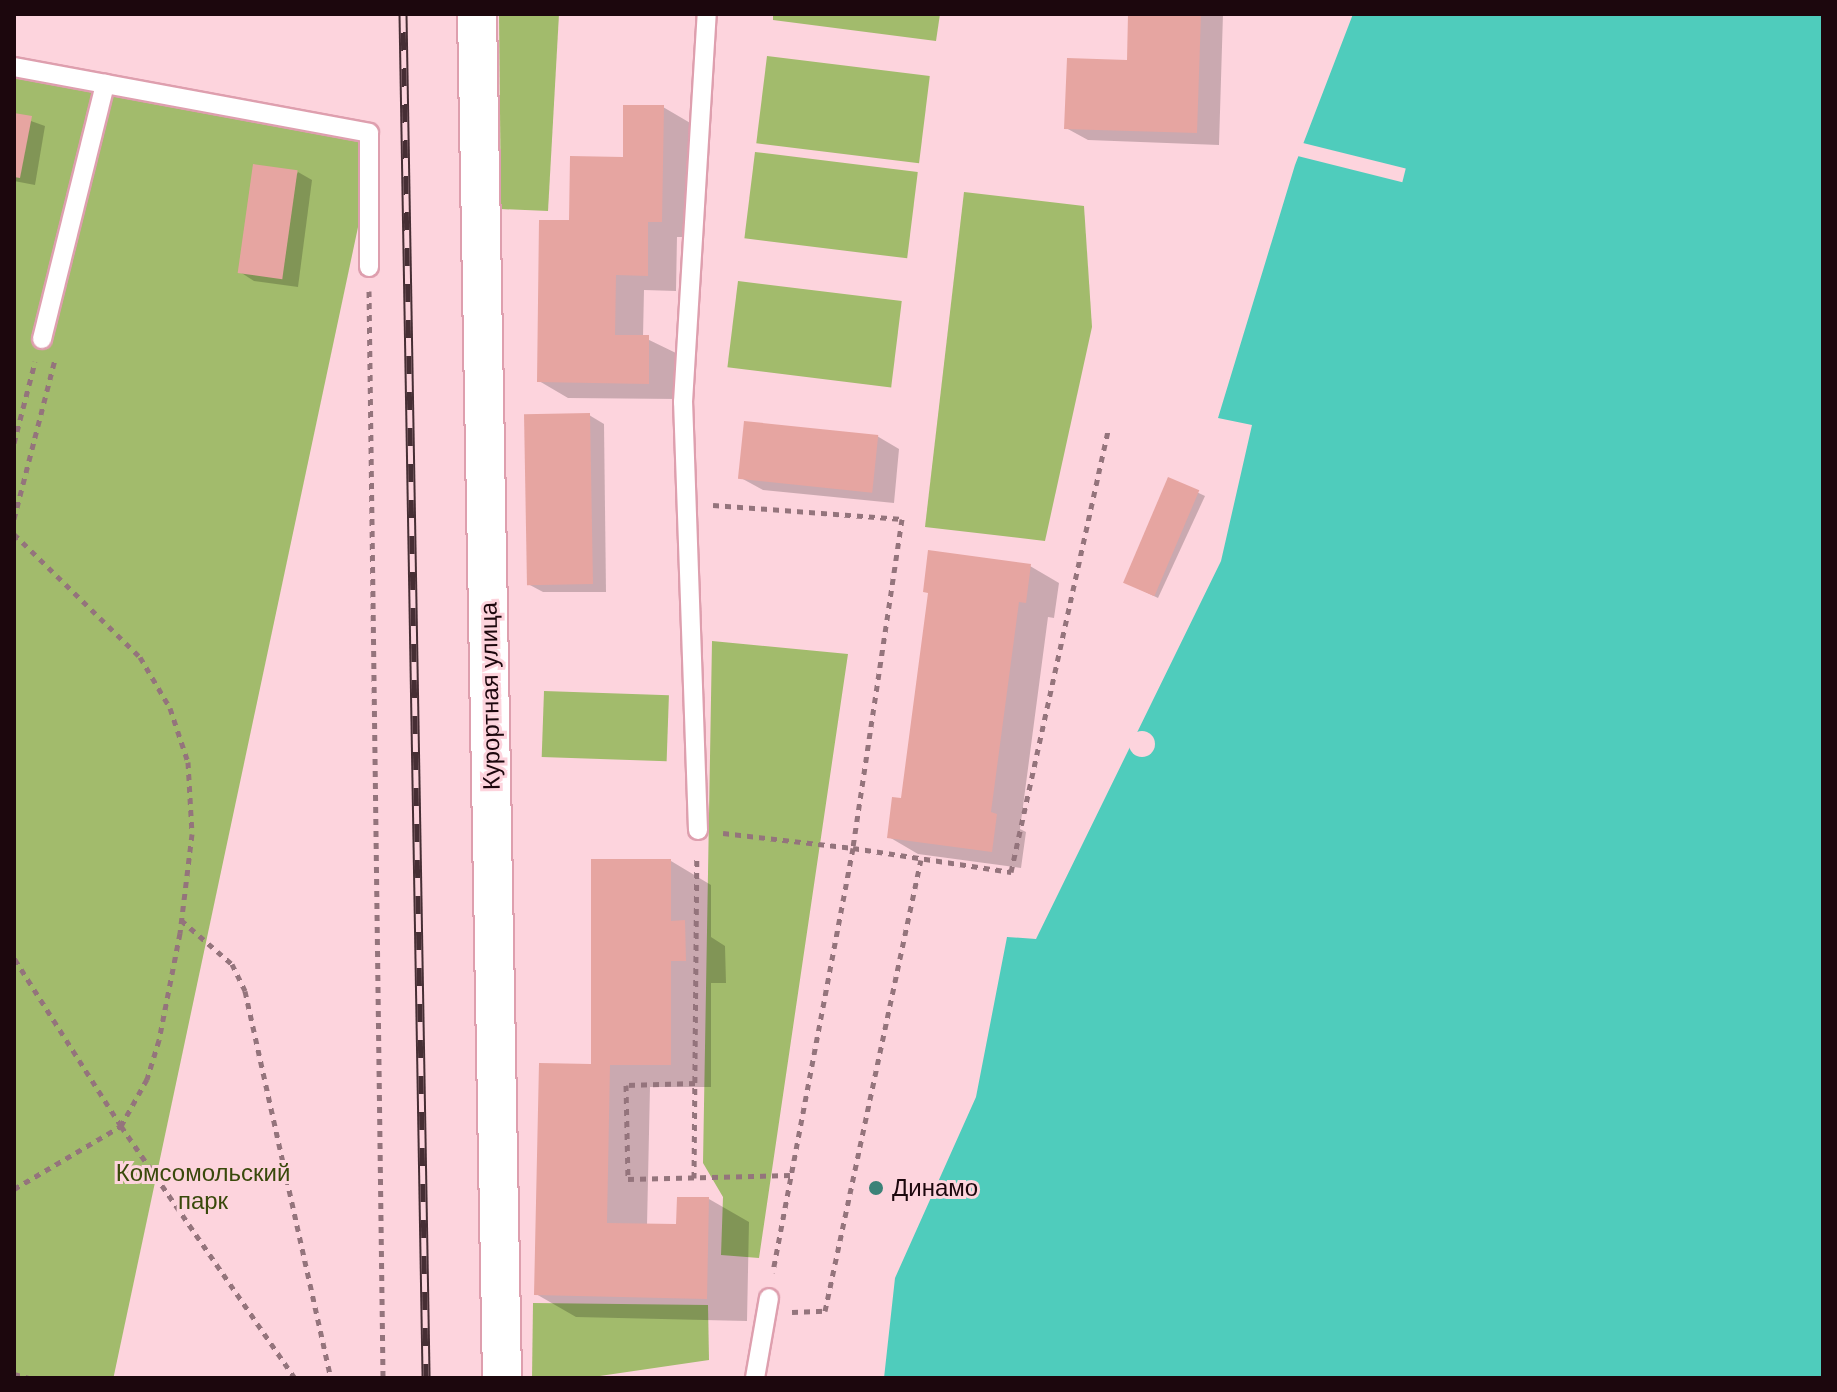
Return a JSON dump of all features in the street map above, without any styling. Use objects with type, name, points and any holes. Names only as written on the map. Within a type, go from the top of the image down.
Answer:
[{"type":"street","name":"Курортная улица","points":[[477,14],[502,1378]]},
{"type":"lane","points":[[698,830],[683,402],[707,14]]},
{"type":"lane","points":[[14,67],[369,133],[369,267]]},
{"type":"lane","points":[[42,339],[105,84]]},
{"type":"lane","points":[[755,1378],[768,1305]]},
{"type":"path","points":[[369,267],[383,1378]]},
{"type":"path","points":[[14,443],[42,339],[59,344],[14,519]]},
{"type":"path","points":[[694,1178],[698,830],[853,848],[1011,872],[1108,430]]},
{"type":"path","points":[[686,503],[902,519],[853,848],[768,1305],[825,1311],[921,860]]},
{"type":"path","points":[[14,534],[123,636],[158,682],[170,708],[192,795],[181,920],[159,1040],[147,1079],[121,1126],[14,1189]]},
{"type":"path","points":[[181,920],[232,964],[245,991],[331,1378]]},
{"type":"path","points":[[14,958],[121,1126],[295,1378]]},
{"type":"path","points":[[695,1083],[626,1085],[628,1179],[790,1175]]},
{"type":"path","points":[[14,1374],[29,1378]]},
{"type":"green space","points":[[499,14],[559,14],[548,211],[501,209]]},
{"type":"green space","points":[[773,14],[940,14],[936,41],[773,20]]},
{"type":"green space","points":[[767,56],[930,76],[919,163],[756,143]]},
{"type":"green space","name":"Комсомольский парк","points":[[14,66],[376,143],[113,1378],[14,1378]]},
{"type":"green space","points":[[755,152],[918,172],[907,258],[744,238]]},
{"type":"green space","points":[[964,192],[1084,206],[1092,327],[1045,541],[925,527]]},
{"type":"green space","points":[[738,281],[902,301],[891,387],[727,367]]},
{"type":"green space","points":[[712,641],[848,654],[759,1258],[721,1255],[723,1197],[703,1163]]},
{"type":"green space","points":[[544,691],[669,695],[667,761],[542,757]]},
{"type":"green space","points":[[533,1303],[708,1305],[709,1360],[586,1378],[532,1378]]},
{"type":"shaded area","points":[[1353,14],[1823,14],[1823,1378],[884,1378],[895,1278],[976,1097],[1007,937],[1036,939],[1221,561],[1252,425],[1218,418],[1295,165]]},
{"type":"pier","points":[[1299,142],[1406,169],[1402,182],[1296,156]]},
{"type":"pier","points":[[1142,731],[1151,735],[1155,744],[1151,753],[1142,757],[1133,753],[1129,744],[1133,735]]},
{"type":"building","points":[[1128,14],[1201,14],[1197,133],[1064,129],[1067,58],[1127,60]]},
{"type":"building","points":[[623,105],[664,105],[662,222],[648,222],[648,276],[616,275],[615,335],[649,335],[649,384],[537,382],[539,220],[569,220],[570,156],[623,157]]},
{"type":"building","points":[[14,113],[32,116],[20,178],[14,177]]},
{"type":"building","points":[[253,164],[298,170],[282,279],[238,273]]},
{"type":"building","points":[[590,413],[593,584],[527,585],[524,414]]},
{"type":"building","points":[[744,421],[878,435],[872,493],[738,479]]},
{"type":"building","points":[[1168,477],[1199,490],[1154,596],[1123,583]]},
{"type":"building","points":[[928,550],[1031,564],[1026,603],[1019,602],[991,812],[997,814],[992,852],[887,838],[892,797],[901,798],[928,593],[923,592]]},
{"type":"building","points":[[591,859],[671,859],[671,921],[685,920],[686,961],[671,961],[671,1065],[610,1065],[607,1223],[676,1224],[677,1197],[709,1197],[707,1299],[534,1295],[539,1063],[591,1064]]},
{"type":"railway","points":[[403,14],[426,1378]]},
{"type":"place","name":"Динамо","points":[[876,1188]]}]
